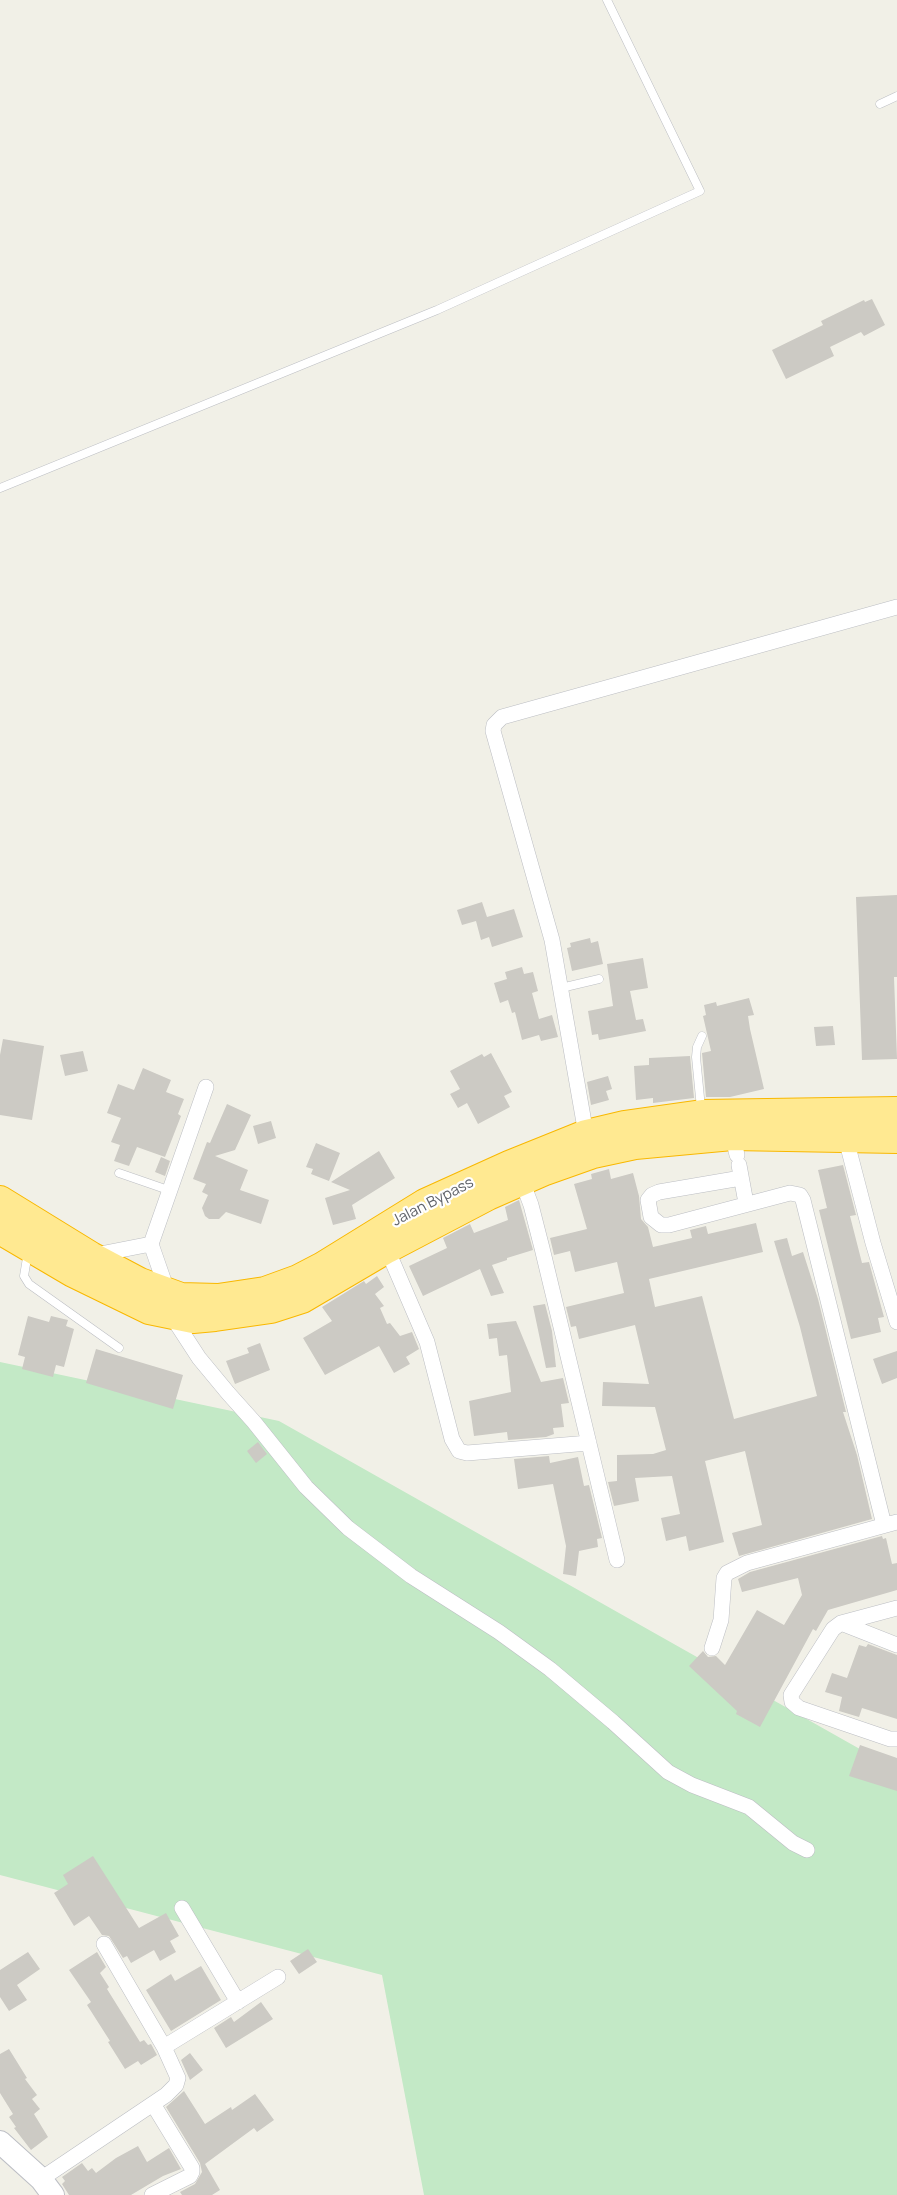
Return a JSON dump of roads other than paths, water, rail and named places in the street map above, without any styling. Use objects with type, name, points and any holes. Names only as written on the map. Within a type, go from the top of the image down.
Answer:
[{"type":"highway","name":"Jalan Bypass","points":[[0,1230],[119,1296],[149,1310],[199,1299],[265,1291],[298,1279],[426,1203],[509,1165],[585,1134],[636,1123],[730,1143],[897,1110]]},
{"type":"highway","name":"Jalan Bypass","points":[[0,1200],[193,1319],[271,1309],[302,1299],[387,1249],[488,1196],[592,1154],[634,1145],[897,1138]]},
{"type":"street","points":[[585,1134],[552,940],[541,893],[494,731],[497,720],[897,607]]},
{"type":"street","points":[[206,1087],[151,1244],[169,1304],[199,1358],[306,1487],[348,1528],[411,1576],[500,1632],[550,1669],[668,1772],[692,1785],[749,1807],[792,1843],[807,1850]]},
{"type":"street","points":[[846,1139],[873,1243],[897,1322]]},
{"type":"street","points":[[712,1648],[721,1620],[724,1578],[727,1573],[747,1563],[891,1524],[800,1195],[790,1193],[746,1203],[669,1225],[661,1225],[651,1218],[648,1200],[652,1195],[730,1143],[746,1203]]},
{"type":"street","points":[[522,1181],[536,1226],[617,1560]]},
{"type":"street","points":[[92,1256],[151,1244]]},
{"type":"street","points":[[387,1249],[427,1342],[452,1439],[459,1451],[467,1453],[589,1443]]},
{"type":"street","points":[[897,1608],[841,1623],[833,1629],[791,1695],[792,1702],[799,1708],[890,1739],[897,1739]]},
{"type":"street","points":[[841,1623],[897,1645]]},
{"type":"street","points":[[182,1908],[238,2002]]},
{"type":"street","points":[[0,2142],[47,2187],[176,2085],[178,2078],[164,2047],[104,1944]]},
{"type":"street","points":[[164,2047],[278,1977]]},
{"type":"street","points":[[152,2195],[180,2182],[192,2172],[192,2168],[153,2104]]},
{"type":"lane","points":[[0,488],[437,310],[700,191],[607,0]]},
{"type":"lane","points":[[880,104],[897,96]]},
{"type":"lane","points":[[561,988],[599,979]]},
{"type":"lane","points":[[702,1036],[696,1057],[730,1143]]},
{"type":"lane","points":[[119,1173],[171,1191]]},
{"type":"lane","points":[[29,1247],[24,1276],[29,1284],[119,1348]]}]
